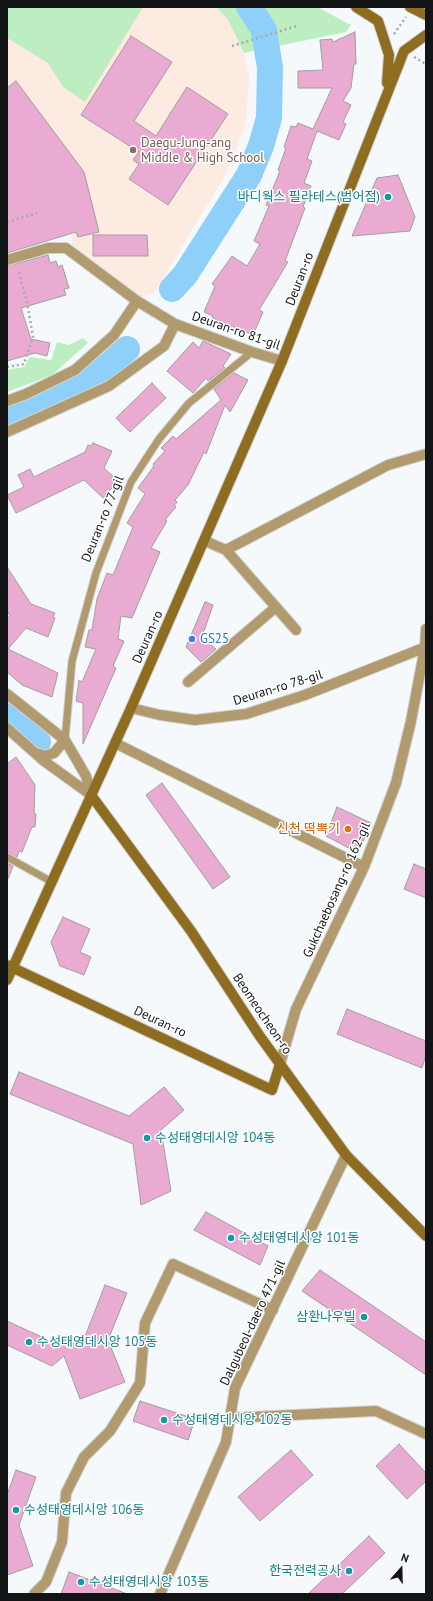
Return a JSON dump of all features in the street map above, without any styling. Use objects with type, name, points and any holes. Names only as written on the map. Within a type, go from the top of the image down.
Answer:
[{"type":"main road","points":[[356,7],[378,21],[390,54],[386,94]]},
{"type":"main road","points":[[410,7],[426,15]]},
{"type":"main road","name":"Deuran-ro","points":[[7,980],[10,966],[52,882],[131,708],[282,361],[404,51],[426,35]]},
{"type":"main road","name":"Beomeocheon-ro","points":[[91,795],[191,931],[280,1064],[346,1155],[426,1236]]},
{"type":"main road","name":"Deuran-ro","points":[[10,966],[272,1090],[280,1064]]},
{"type":"street","points":[[7,401],[26,394],[75,370],[114,334],[137,301],[66,248],[48,248],[10,259]]},
{"type":"street","name":"Deuran-ro 81-gil","points":[[137,301],[178,325],[252,352],[282,361]]},
{"type":"street","points":[[7,432],[109,386],[127,375],[164,346],[178,325]]},
{"type":"street","points":[[226,550],[388,465],[426,454]]},
{"type":"street","points":[[204,541],[226,550],[296,630]]},
{"type":"street","points":[[188,682],[276,607]]},
{"type":"street","name":"Gukchaebosang-ro 162-gil","points":[[280,1064],[296,1009],[364,867],[396,783],[411,721],[425,647],[426,629]]},
{"type":"street","name":"Deuran-ro 78-gil","points":[[131,708],[160,716],[195,720],[246,714],[305,695],[425,647]]},
{"type":"street","points":[[7,694],[65,740],[86,776],[91,795]]},
{"type":"street","points":[[8,731],[91,795]]},
{"type":"street","points":[[35,753],[45,756],[54,753],[65,740]]},
{"type":"street","points":[[115,743],[364,867]]},
{"type":"street","name":"Dalgubeol-daero 471-gil","points":[[160,1594],[226,1442],[235,1388],[346,1155]]},
{"type":"street","points":[[34,1594],[46,1582],[62,1542],[66,1493],[84,1458],[110,1432],[140,1383],[145,1323],[173,1264],[273,1310]]},
{"type":"street","points":[[230,1418],[376,1411],[426,1434]]},
{"type":"lane","name":"Deuran-ro 77-gil","points":[[65,740],[72,661],[96,573],[131,482],[158,439],[190,403],[252,352]]},
{"type":"lane","points":[[7,857],[52,882]]},
{"type":"path","points":[[232,46],[297,26]]},
{"type":"path","points":[[7,222],[37,213]]},
{"type":"path","points":[[7,367],[24,364],[33,336],[27,302],[10,259]]},
{"type":"shaded area","name":"Daegu-Jung-ang Middle & High School","points":[[7,7],[216,7],[228,20],[244,53],[249,76],[246,124],[225,176],[153,294],[141,297],[74,249],[61,190],[7,118]]},
{"type":"green space","points":[[7,7],[143,7],[85,102],[63,87],[48,63],[7,38]]},
{"type":"green space","points":[[216,7],[317,7],[351,25],[346,32],[244,53],[228,20]]},
{"type":"green space","points":[[83,338],[88,343],[52,375],[7,392],[7,370],[24,367],[30,357],[51,360],[57,342],[69,345]]},
{"type":"building","points":[[355,32],[356,64],[354,64],[351,88],[343,101],[351,105],[343,122],[346,124],[339,140],[317,131],[307,159],[312,161],[304,183],[311,186],[303,207],[305,208],[285,261],[288,262],[259,310],[263,312],[253,335],[212,318],[213,316],[204,312],[215,286],[212,284],[232,256],[247,266],[260,244],[254,241],[269,206],[266,205],[280,171],[278,170],[286,148],[284,147],[291,126],[296,127],[298,123],[313,129],[332,88],[298,88],[298,71],[323,70],[320,40],[332,39],[333,42]]},
{"type":"building","points":[[131,36],[172,62],[134,121],[156,136],[187,87],[228,114],[168,205],[129,179],[139,164],[133,160],[139,152],[81,115]]},
{"type":"building","points":[[16,81],[84,172],[99,232],[78,237],[76,232],[7,253],[7,88]]},
{"type":"building","name":"바디웍스 필라테스(범어점)","points":[[398,175],[415,217],[410,231],[352,236],[377,178]]},
{"type":"building","points":[[93,235],[147,235],[148,256],[93,256]]},
{"type":"building","points":[[48,255],[50,263],[56,261],[58,267],[62,265],[69,288],[64,289],[66,295],[21,308],[31,339],[50,343],[47,356],[35,353],[7,361],[7,266]]},
{"type":"building","points":[[203,341],[231,354],[223,366],[225,368],[208,381],[206,378],[193,393],[167,371],[193,342],[199,348]]},
{"type":"building","points":[[234,373],[248,380],[230,412],[225,405],[206,454],[204,452],[188,485],[175,500],[177,502],[174,506],[176,507],[165,520],[167,521],[151,548],[160,552],[132,618],[121,616],[118,639],[124,641],[113,666],[116,668],[83,744],[83,703],[76,701],[79,680],[82,682],[96,649],[85,647],[89,630],[92,630],[97,599],[107,573],[113,575],[133,527],[127,523],[145,494],[138,488],[154,466],[153,464],[165,451],[161,448],[173,436],[176,439],[221,400],[214,389]]},
{"type":"building","points":[[152,383],[166,398],[130,432],[116,418]]},
{"type":"building","points":[[93,443],[112,451],[104,468],[118,481],[103,498],[84,480],[16,513],[7,495],[24,487],[18,475],[30,469],[34,477],[85,452],[88,445],[91,446]]},
{"type":"building","points":[[7,567],[31,604],[55,613],[53,617],[55,618],[48,637],[26,628],[8,649],[58,673],[52,697],[22,685],[7,672],[7,619],[10,616],[7,611]]},
{"type":"building","points":[[205,602],[213,605],[202,637],[216,649],[201,662],[186,647]]},
{"type":"building","points":[[16,757],[35,785],[34,814],[36,814],[35,827],[32,827],[22,852],[19,851],[17,857],[7,852],[7,764]]},
{"type":"building","points":[[162,783],[230,877],[213,889],[146,795]]},
{"type":"building","name":"신천 떡뽁기","points":[[337,807],[371,823],[358,853],[326,836]]},
{"type":"building","points":[[7,863],[13,866],[8,879],[7,879]]},
{"type":"building","points":[[414,864],[426,869],[426,898],[404,889]]},
{"type":"building","points":[[63,917],[90,929],[80,952],[91,957],[84,975],[60,966],[51,942]]},
{"type":"building","points":[[347,1009],[426,1041],[426,1055],[422,1068],[337,1034]]},
{"type":"building","name":"수성태영데시앙 104동","points":[[19,1072],[129,1116],[164,1087],[184,1110],[161,1130],[171,1191],[141,1205],[133,1144],[10,1094]]},
{"type":"building","name":"수성태영데시앙 101동","points":[[206,1212],[268,1246],[260,1265],[194,1230]]},
{"type":"building","name":"삼환나우빌","points":[[320,1270],[426,1342],[426,1375],[302,1291]]},
{"type":"building","name":"수성태영데시앙 105동","points":[[105,1285],[127,1293],[108,1340],[125,1382],[80,1399],[64,1356],[52,1366],[7,1345],[7,1321],[55,1343],[72,1345],[86,1334]]},
{"type":"building","name":"수성태영데시앙 102동","points":[[140,1401],[195,1419],[188,1440],[133,1421]]},
{"type":"building","points":[[399,1444],[426,1473],[426,1481],[407,1499],[376,1466]]},
{"type":"building","points":[[291,1450],[313,1475],[260,1521],[238,1497]]},
{"type":"building","name":"수성태영데시앙 106동","points":[[16,1470],[36,1477],[19,1525],[33,1566],[7,1575],[7,1495]]},
{"type":"building","name":"한국전력공사","points":[[369,1536],[385,1553],[342,1594],[308,1594]]},
{"type":"building","name":"수성태영데시앙 103동","points":[[69,1572],[125,1593],[125,1594],[61,1594]]},
{"type":"waterway","points":[[172,289],[185,275],[249,175],[261,146],[269,118],[270,68],[264,30],[249,7]]},
{"type":"waterway","points":[[7,419],[99,374],[127,349]]},
{"type":"waterway","points":[[7,716],[38,742]]},
{"type":"place","name":"Daegu-Jung-ang Middle & High School","points":[[133,150]]},
{"type":"place","name":"바디웍스 필라테스(범어점)","points":[[388,197]]},
{"type":"place","name":"GS25","points":[[192,639]]},
{"type":"place","name":"신천 떡뽁기","points":[[348,829]]},
{"type":"place","name":"수성태영데시앙 104동","points":[[147,1138]]},
{"type":"place","name":"수성태영데시앙 101동","points":[[231,1238]]},
{"type":"place","name":"삼환나우빌","points":[[364,1317]]},
{"type":"place","name":"수성태영데시앙 105동","points":[[29,1342]]},
{"type":"place","name":"수성태영데시앙 102동","points":[[164,1420]]},
{"type":"place","name":"수성태영데시앙 106동","points":[[16,1510]]},
{"type":"place","name":"한국전력공사","points":[[349,1571]]},
{"type":"place","name":"수성태영데시앙 103동","points":[[81,1582]]}]
